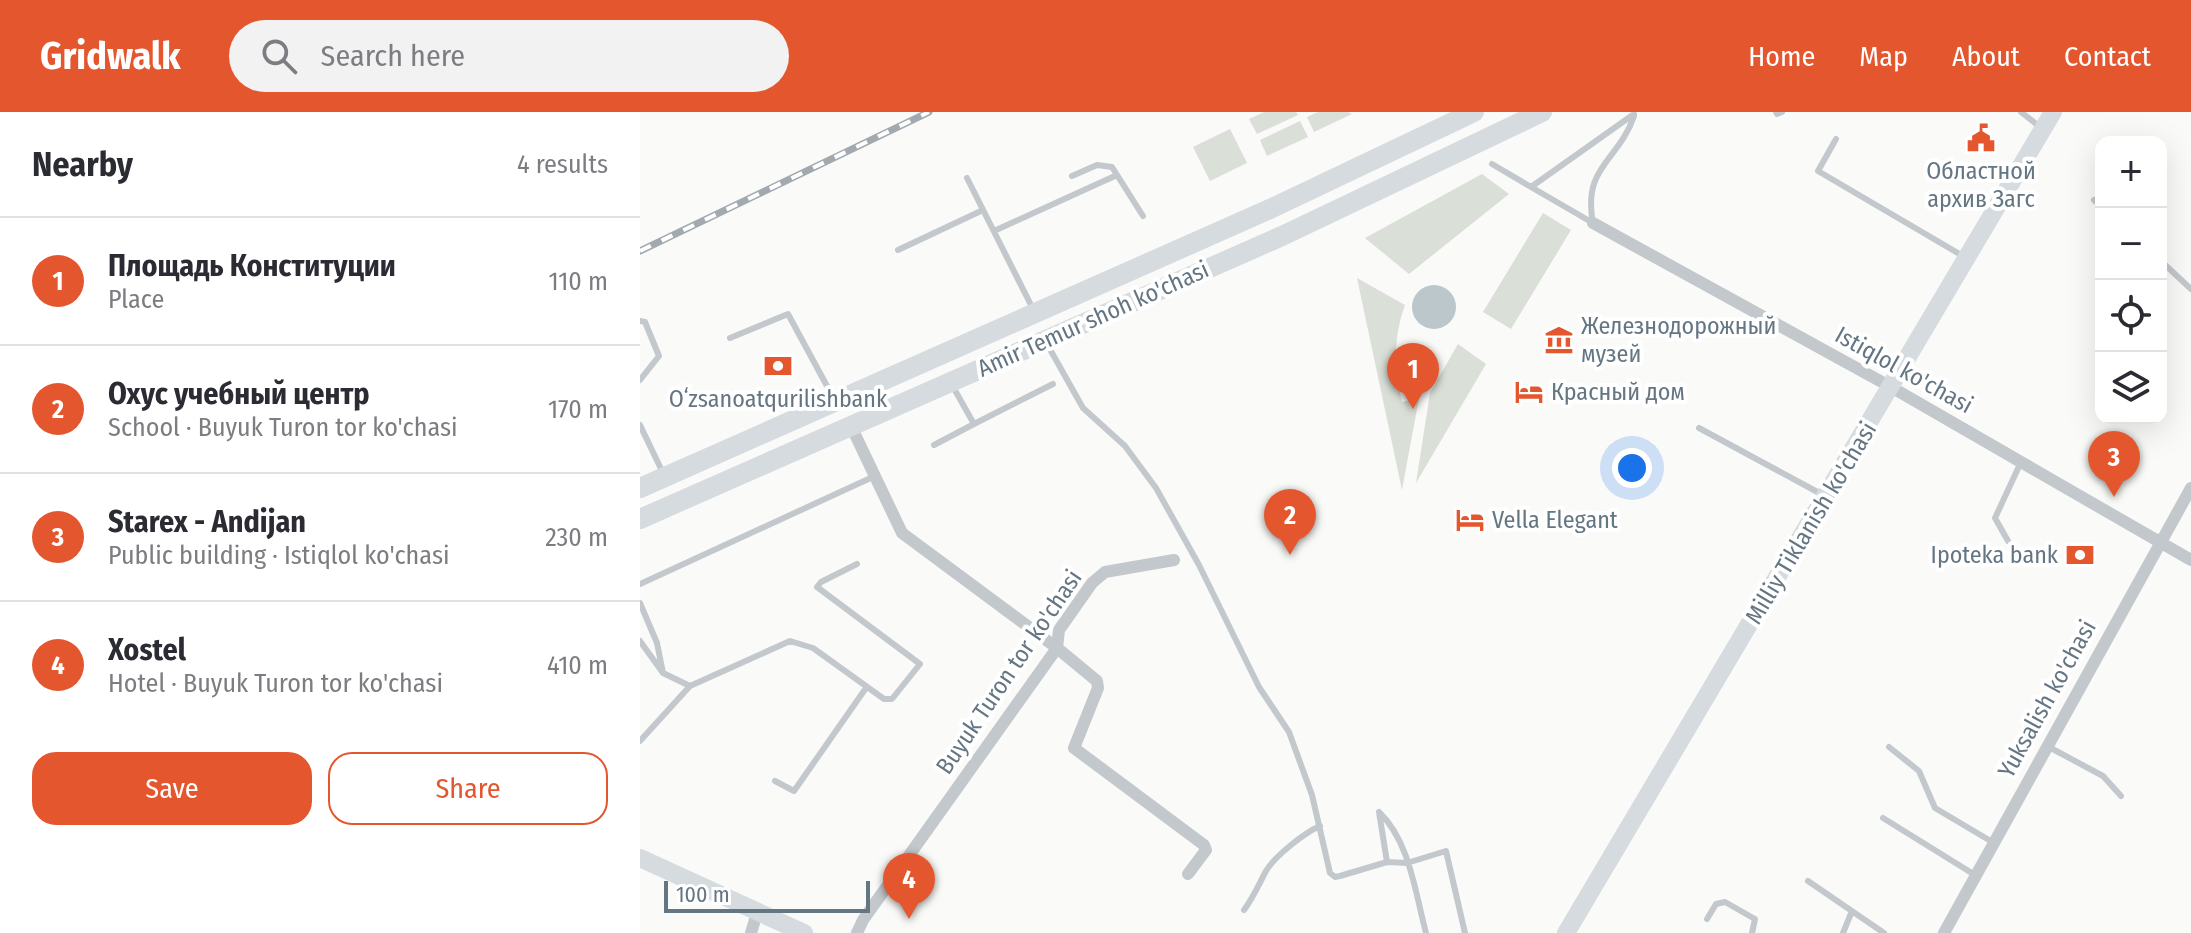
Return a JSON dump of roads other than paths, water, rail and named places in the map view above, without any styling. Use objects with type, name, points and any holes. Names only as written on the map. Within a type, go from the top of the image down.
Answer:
[{"type":"main road","name":"Amir Temur shoh ko'chasi","points":[[640,488],[1270,209],[1474,112]]},
{"type":"main road","name":"Amir Temur shoh ko'chasi","points":[[640,519],[1282,236],[1542,112]]},
{"type":"main road","points":[[1270,209],[1282,236]]},
{"type":"street","name":"Milliy Tiklanish ko'chasi","points":[[1566,933],[2053,112]]},
{"type":"street","name":"Istiqlol ko'chasi","points":[[1593,223],[1891,387],[2191,560]]},
{"type":"street","points":[[851,426],[902,533],[1057,648],[1098,684],[1074,748],[1204,845],[1206,850],[1188,874]]},
{"type":"street","name":"Yuksalish ko'chasi","points":[[1944,933],[2191,488]]},
{"type":"street","name":"Buyuk Turon tor ko'chasi","points":[[857,933],[863,920],[1057,648],[1059,630],[1092,583],[1105,572],[1174,560]]},
{"type":"street","points":[[640,858],[804,933]]},
{"type":"street","points":[[751,933],[757,913]]},
{"type":"lane","points":[[2021,112],[2044,129]]},
{"type":"lane","points":[[1531,187],[1634,113]]},
{"type":"lane","points":[[1593,223],[1589,205],[1592,185],[1634,113]]},
{"type":"lane","points":[[1836,139],[1818,171],[1967,259]]},
{"type":"lane","points":[[1492,164],[1593,223]]},
{"type":"lane","points":[[1072,176],[1097,165],[1112,167],[1143,216]]},
{"type":"lane","points":[[994,231],[1117,175]]},
{"type":"lane","points":[[967,178],[1034,312]]},
{"type":"lane","points":[[898,250],[983,210]]},
{"type":"lane","points":[[2167,267],[2191,289]]},
{"type":"lane","points":[[730,338],[788,314],[835,402]]},
{"type":"lane","points":[[640,321],[645,322],[659,356],[640,380]]},
{"type":"lane","points":[[1044,340],[1083,408],[1125,446],[1156,488],[1199,565],[1252,674],[1289,732],[1303,765],[1330,873],[1335,877],[1387,862],[1407,863],[1446,851],[1465,933]]},
{"type":"lane","points":[[950,382],[974,424]]},
{"type":"lane","points":[[934,445],[1053,384]]},
{"type":"lane","points":[[640,425],[665,477]]},
{"type":"lane","points":[[1699,428],[1826,497]]},
{"type":"lane","points":[[2008,541],[1995,518],[2021,462]]},
{"type":"lane","points":[[640,584],[875,476]]},
{"type":"lane","points":[[640,741],[690,686],[790,641],[813,648],[866,688],[884,699],[892,699],[920,664],[819,590],[821,582],[857,564]]},
{"type":"lane","points":[[640,603],[657,643],[663,673]]},
{"type":"lane","points":[[640,641],[663,673],[690,686]]},
{"type":"lane","points":[[775,781],[794,791],[866,688]]},
{"type":"lane","points":[[2047,746],[2103,776],[2121,796]]},
{"type":"lane","points":[[1889,747],[1919,771],[1935,808],[1994,843]]},
{"type":"lane","points":[[1387,862],[1379,812],[1400,839],[1426,933]]},
{"type":"lane","points":[[1883,818],[1976,876]]},
{"type":"lane","points":[[1244,910],[1276,858],[1307,832],[1320,826]]},
{"type":"lane","points":[[1808,881],[1884,933]]},
{"type":"lane","points":[[1707,919],[1716,904],[1725,902],[1754,918],[1752,933]]},
{"type":"lane","points":[[1843,933],[1852,911]]},
{"type":"railway","points":[[640,251],[929,112]]},
{"type":"place","name":"Областной архив Загс","points":[[1981,138]]},
{"type":"place","name":"Железнодорожный музей","points":[[1559,340]]},
{"type":"place","name":"Oʻzsanoatqurilishbank","points":[[778,366]]},
{"type":"place","name":"Красный дом","points":[[1529,392]]},
{"type":"place","name":"Площадь Конституции","points":[[1413,409]]},
{"type":"place","name":"Starex - Andijan","points":[[2114,497]]},
{"type":"place","name":"Vella Elegant","points":[[1470,520]]},
{"type":"place","name":"Охус учебный центр","points":[[1290,555]]},
{"type":"place","name":"Ipoteka bank","points":[[2080,555]]},
{"type":"place","name":"Xostel","points":[[909,919]]}]
